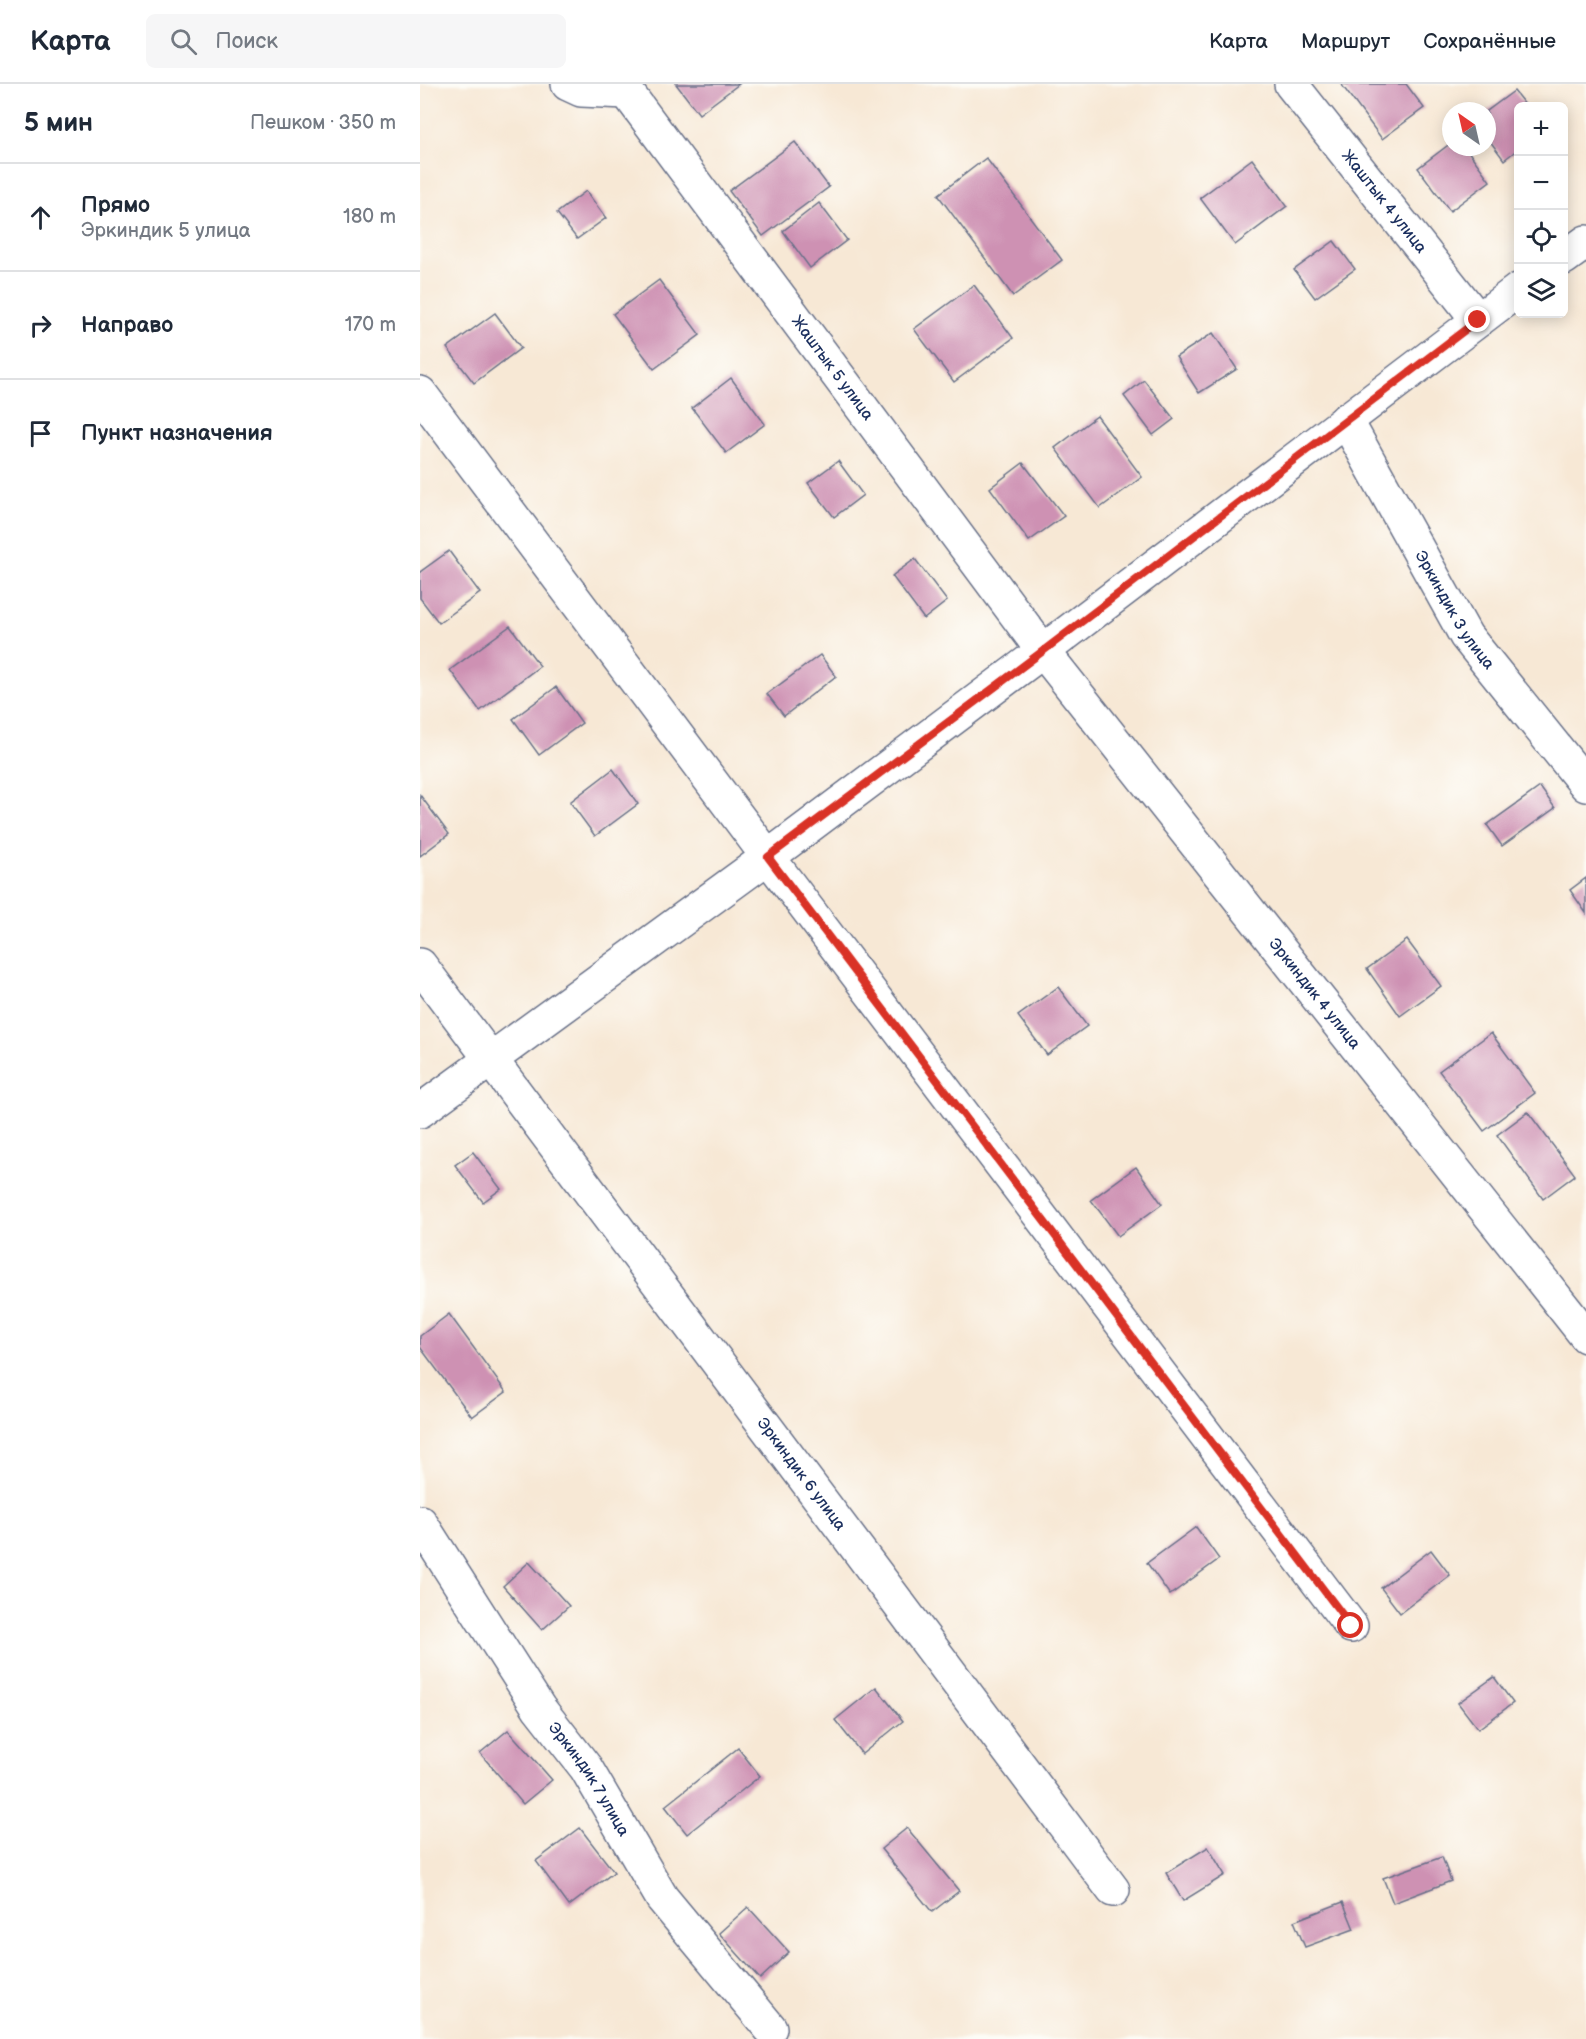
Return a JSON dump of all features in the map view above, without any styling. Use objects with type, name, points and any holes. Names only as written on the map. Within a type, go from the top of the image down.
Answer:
[{"type":"street","points":[[568,84],[581,90],[624,88]]},
{"type":"street","name":"Жаштык 4 улица","points":[[1291,84],[1478,320]]},
{"type":"street","name":"Жаштык 5 улица","points":[[624,88],[1043,651]]},
{"type":"street","points":[[1568,255],[1586,242]]},
{"type":"street","points":[[420,1111],[768,857],[1514,293]]},
{"type":"street","points":[[420,393],[768,857],[1351,1626]]},
{"type":"street","name":"Эркиндик 3 улица","points":[[1346,420],[1466,636],[1586,785]]},
{"type":"street","name":"Эркиндик 4 улица","points":[[1043,651],[1586,1336]]},
{"type":"street","name":"Эркиндик 6 улица","points":[[420,965],[1113,1890]]},
{"type":"street","name":"Эркиндик 7 улица","points":[[420,1521],[539,1708],[586,1768],[662,1898],[770,2028]]},
{"type":"building","points":[[676,84],[739,84],[699,114]]},
{"type":"building","points":[[1341,84],[1406,84],[1424,108],[1382,139]]},
{"type":"building","points":[[1514,91],[1523,102],[1514,102],[1514,152],[1504,160],[1496,149],[1496,104]]},
{"type":"building","points":[[795,142],[829,187],[763,236],[729,191]]},
{"type":"building","points":[[1442,150],[1442,156],[1472,156],[1490,181],[1450,211],[1418,168]]},
{"type":"building","points":[[986,158],[1062,260],[1013,296],[938,195]]},
{"type":"building","points":[[1252,159],[1287,206],[1235,245],[1200,198]]},
{"type":"building","points":[[586,191],[606,218],[577,239],[557,213]]},
{"type":"building","points":[[819,203],[847,240],[810,268],[783,231]]},
{"type":"building","points":[[1334,241],[1355,269],[1315,298],[1294,270]]},
{"type":"building","points":[[659,280],[700,335],[654,369],[613,314]]},
{"type":"building","points":[[974,285],[1013,338],[954,382],[914,329]]},
{"type":"building","points":[[495,313],[521,348],[474,383],[447,348]]},
{"type":"building","points":[[1213,333],[1237,369],[1199,393],[1176,357]]},
{"type":"building","points":[[731,378],[765,424],[726,453],[692,408]]},
{"type":"building","points":[[1144,380],[1174,419],[1153,435],[1124,396]]},
{"type":"building","points":[[1097,416],[1142,477],[1100,508],[1055,448]]},
{"type":"building","points":[[838,461],[863,495],[834,517],[808,483]]},
{"type":"building","points":[[1023,463],[1064,516],[1029,541],[990,488]]},
{"type":"building","points":[[449,551],[480,593],[439,623],[420,598],[420,572]]},
{"type":"building","points":[[915,559],[947,601],[924,619],[892,576]]},
{"type":"building","points":[[510,626],[540,666],[480,711],[450,670]]},
{"type":"building","points":[[820,655],[836,676],[784,716],[767,694]]},
{"type":"building","points":[[556,687],[582,723],[539,755],[513,719]]},
{"type":"building","points":[[613,769],[638,804],[595,836],[570,802]]},
{"type":"building","points":[[1540,787],[1555,808],[1502,846],[1487,825]]},
{"type":"building","points":[[420,795],[449,834],[420,856]]},
{"type":"building","points":[[1586,878],[1586,913],[1570,890]]},
{"type":"building","points":[[1407,940],[1441,986],[1400,1016],[1367,969]]},
{"type":"building","points":[[1058,987],[1087,1026],[1047,1055],[1018,1016]]},
{"type":"building","points":[[1491,1033],[1535,1093],[1484,1131],[1439,1071]]},
{"type":"building","points":[[1528,1112],[1575,1175],[1543,1199],[1497,1135]]},
{"type":"building","points":[[473,1152],[501,1189],[483,1202],[455,1165]]},
{"type":"building","points":[[1136,1167],[1162,1204],[1118,1236],[1091,1200]]},
{"type":"building","points":[[449,1314],[506,1392],[472,1417],[420,1347],[420,1336]]},
{"type":"building","points":[[1196,1527],[1219,1559],[1170,1595],[1147,1563]]},
{"type":"building","points":[[1431,1550],[1450,1575],[1400,1613],[1381,1588]]},
{"type":"building","points":[[529,1562],[569,1606],[542,1630],[503,1586]]},
{"type":"building","points":[[1494,1677],[1513,1703],[1478,1729],[1458,1703]]},
{"type":"building","points":[[876,1687],[903,1721],[862,1754],[835,1720]]},
{"type":"building","points":[[508,1730],[552,1780],[523,1804],[480,1753]]},
{"type":"building","points":[[738,1748],[760,1776],[687,1834],[665,1806]]},
{"type":"building","points":[[580,1828],[614,1872],[569,1906],[536,1861]]},
{"type":"building","points":[[907,1828],[959,1891],[932,1912],[881,1849]]},
{"type":"building","points":[[1208,1847],[1225,1875],[1183,1901],[1166,1873]]},
{"type":"building","points":[[1442,1857],[1451,1881],[1393,1903],[1383,1878]]},
{"type":"building","points":[[1343,1902],[1354,1929],[1305,1947],[1294,1921]]},
{"type":"building","points":[[748,1907],[789,1952],[760,1979],[719,1933]]},
{"type":"route","points":[[1351,1626],[768,857],[1478,320]]}]
